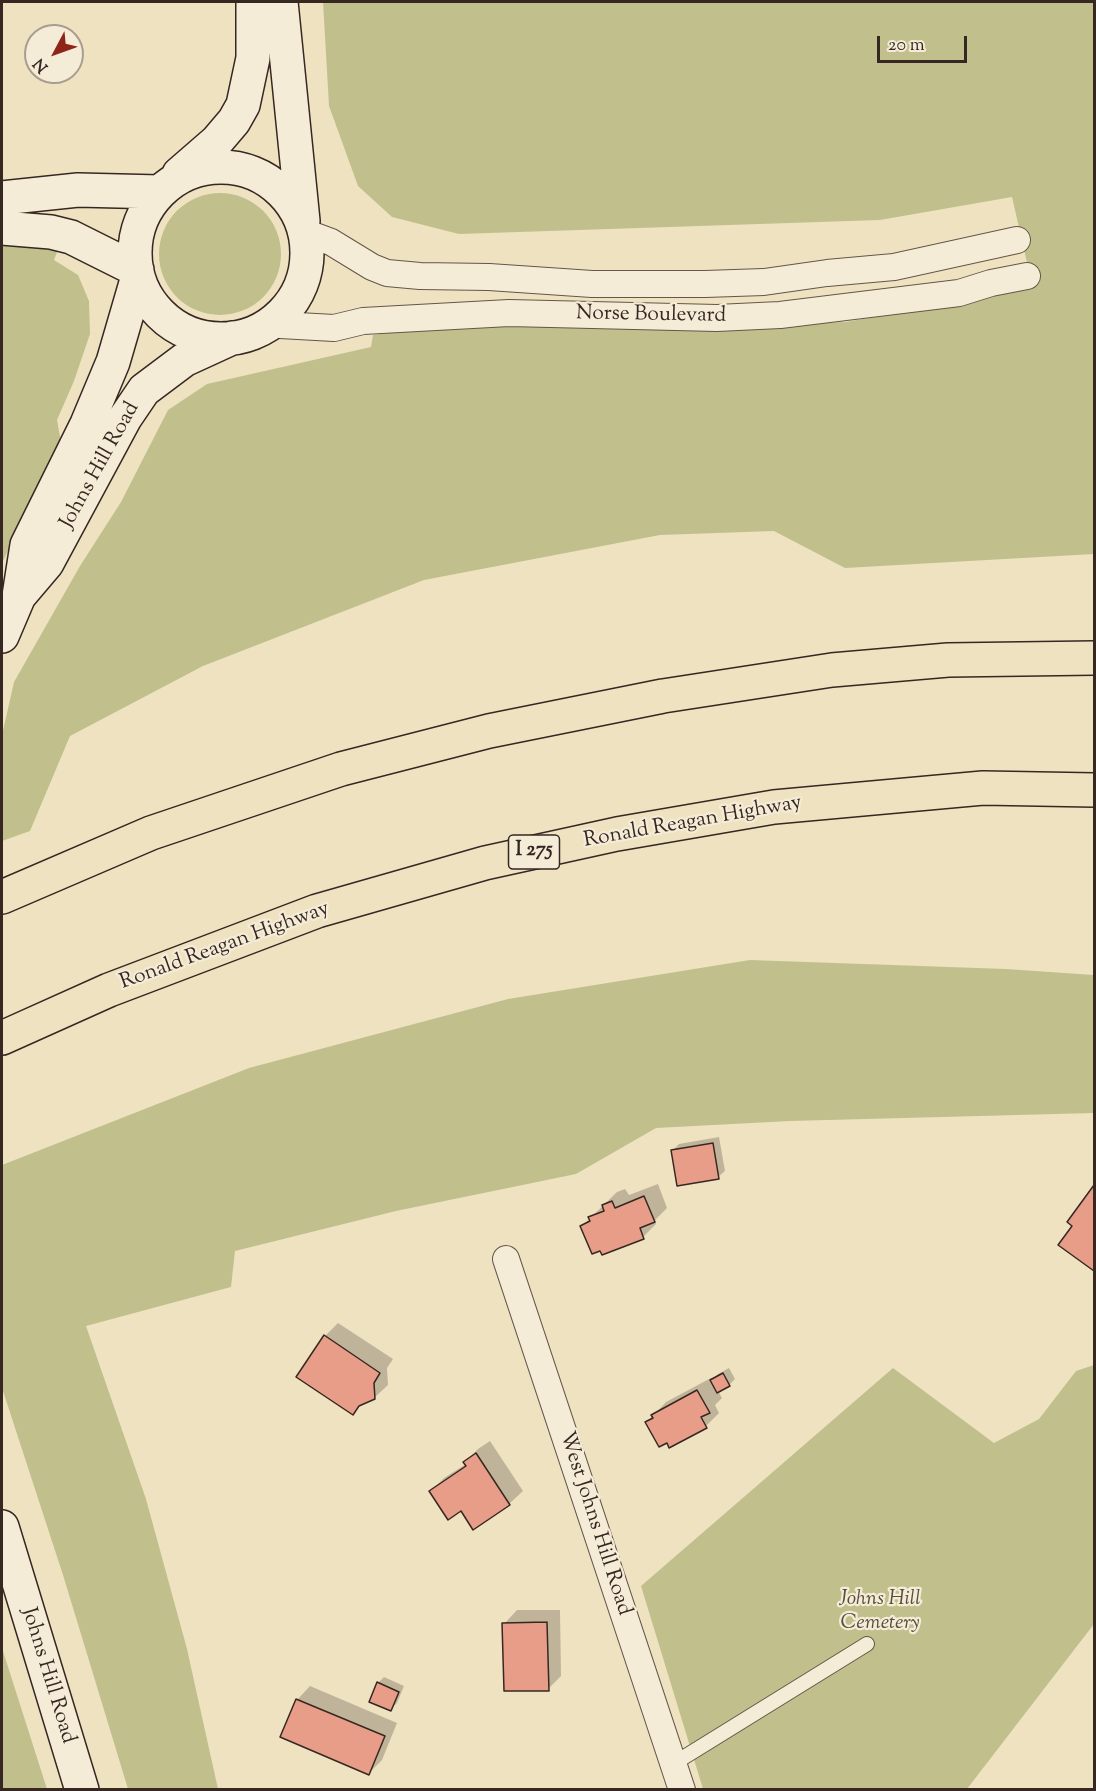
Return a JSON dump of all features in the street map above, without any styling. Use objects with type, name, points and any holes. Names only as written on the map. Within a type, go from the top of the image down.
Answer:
[{"type":"highway","points":[[2,897],[151,832],[341,769],[489,730],[663,696],[832,670],[948,660],[1095,658]]},
{"type":"highway","name":"Ronald Reagan Highway","points":[[2,1038],[109,990],[316,911],[485,863],[617,834],[774,807],[984,788],[1095,790]]},
{"type":"main road","points":[[253,2],[253,58],[243,105],[234,121],[217,141],[150,203],[139,225],[135,250],[138,273],[148,298],[165,317],[185,331],[209,338],[234,338],[254,332],[273,322],[291,303],[303,279],[307,252],[281,2]]},
{"type":"main road","points":[[2,198],[78,190],[164,188],[192,171],[219,166],[246,170],[271,182],[290,202],[304,229]]},
{"type":"main road","points":[[2,228],[51,232],[71,237],[138,273]]},
{"type":"main road","name":"Johns Hill Road","points":[[2,636],[19,596],[27,545],[87,424],[113,362],[138,273]]},
{"type":"main road","name":"Johns Hill Road","points":[[19,596],[47,563],[125,418],[144,390],[184,360],[234,338]]},
{"type":"main road","name":"Johns Hill Road","points":[[2,1527],[81,1790]]},
{"type":"street","name":"Norse Boulevard","points":[[304,229],[387,273],[592,284],[764,282],[894,267],[1017,240]]},
{"type":"street","name":"Norse Boulevard","points":[[273,322],[297,327],[334,328],[363,321],[509,313],[717,318],[780,315],[959,293],[991,283],[1027,276]]},
{"type":"street","name":"West Johns Hill Road","points":[[506,1259],[682,1790]]},
{"type":"lane","points":[[673,1764],[867,1644]]},
{"type":"green space","points":[[323,2],[1094,2],[1094,554],[845,568],[774,531],[660,535],[424,580],[203,666],[70,736],[30,831],[2,841],[2,735],[14,682],[80,566],[121,502],[168,410],[207,384],[371,347],[373,335],[433,327],[690,327],[846,322],[1033,289],[1012,197],[880,220],[459,234],[392,217],[358,186],[329,106]]},
{"type":"green space","points":[[220,193],[243,197],[263,211],[277,231],[281,254],[277,277],[263,297],[243,311],[220,315],[197,311],[177,297],[163,277],[159,254],[163,231],[177,211],[197,197]]},
{"type":"green space","points":[[2,241],[59,247],[54,260],[78,275],[89,301],[90,334],[74,381],[57,420],[61,442],[2,563]]},
{"type":"green space","points":[[750,960],[1006,969],[1094,975],[1094,1113],[790,1121],[656,1128],[576,1174],[396,1211],[235,1251],[231,1287],[86,1326],[146,1499],[187,1649],[218,1789],[128,1789],[63,1575],[2,1388],[2,1165],[249,1068],[508,999]]},
{"type":"green space","name":"Johns Hill Cemetery","points":[[1094,1365],[1094,1624],[967,1789],[703,1789],[641,1586],[893,1368],[994,1443],[1039,1419],[1076,1371]]},
{"type":"green space","points":[[2,1648],[47,1789],[2,1789]]},
{"type":"building","points":[[713,1143],[719,1179],[677,1186],[671,1150]]},
{"type":"building","points":[[1094,1185],[1094,1271],[1058,1245],[1072,1226],[1067,1222]]},
{"type":"building","points":[[644,1196],[655,1222],[640,1228],[644,1239],[602,1255],[600,1251],[592,1254],[580,1226],[590,1221],[588,1217],[604,1211],[602,1205],[612,1201],[615,1208]]},
{"type":"building","points":[[324,1335],[380,1373],[374,1383],[375,1399],[359,1406],[353,1415],[296,1377]]},
{"type":"building","points":[[723,1373],[730,1386],[717,1393],[710,1380]]},
{"type":"building","points":[[697,1390],[710,1413],[701,1417],[707,1428],[669,1448],[667,1443],[659,1447],[645,1422],[653,1418],[651,1415]]},
{"type":"building","points":[[476,1453],[510,1505],[473,1530],[461,1511],[448,1520],[429,1491],[466,1466],[463,1462]]},
{"type":"building","points":[[547,1622],[549,1691],[504,1691],[502,1623]]},
{"type":"building","points":[[377,1682],[399,1692],[391,1711],[369,1702]]},
{"type":"building","points":[[296,1699],[385,1736],[369,1775],[280,1737]]}]
